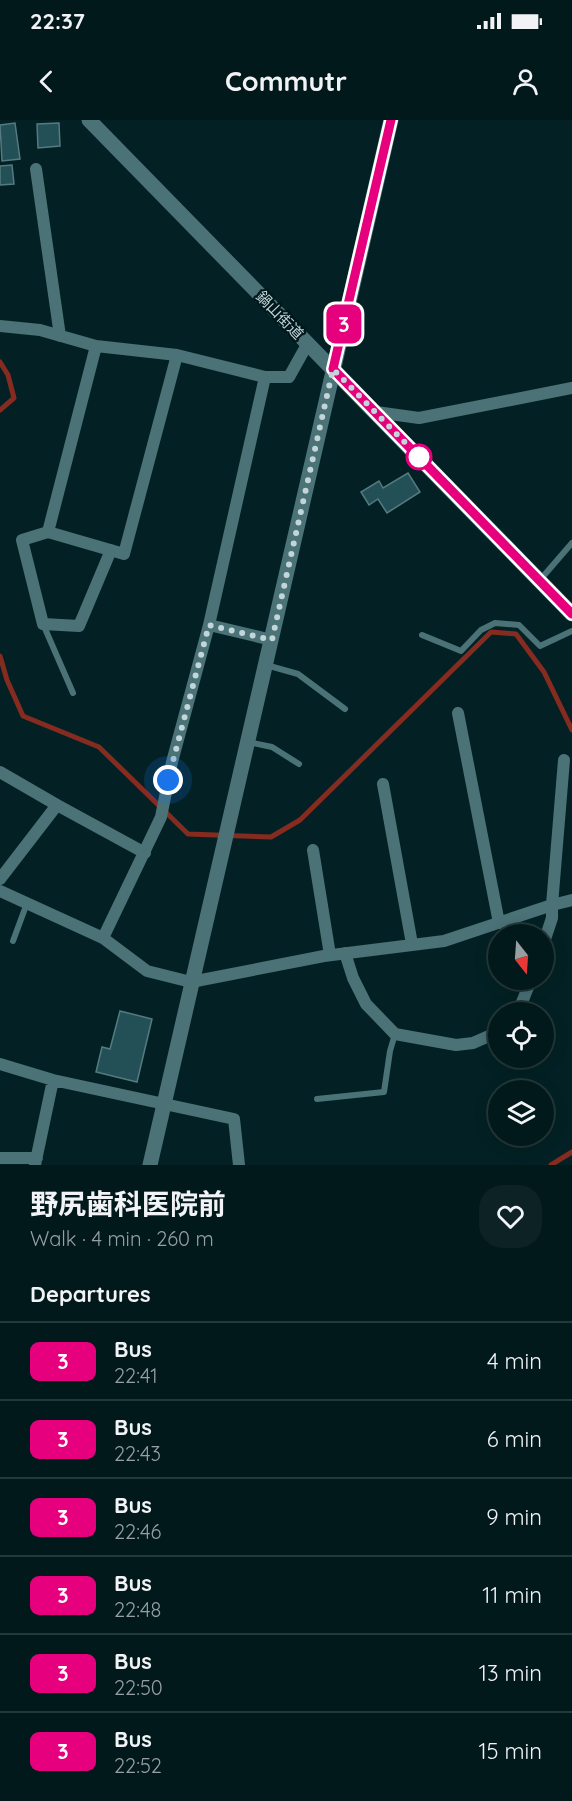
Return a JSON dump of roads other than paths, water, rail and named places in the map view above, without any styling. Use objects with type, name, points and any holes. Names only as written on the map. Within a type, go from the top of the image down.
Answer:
[{"type":"street","name":"鍋山街道","points":[[89,120],[572,614]]},
{"type":"street","points":[[150,1165],[391,120]]},
{"type":"street","points":[[36,169],[60,336]]},
{"type":"street","points":[[0,326],[40,330],[96,346],[177,356],[265,377],[289,376],[308,343]]},
{"type":"street","points":[[48,532],[96,346]]},
{"type":"street","points":[[111,550],[79,626],[43,624],[22,540],[48,532],[111,550],[124,554],[177,356]]},
{"type":"street","points":[[103,938],[161,817],[171,762],[209,625],[265,377]]},
{"type":"street","points":[[376,412],[419,418],[572,388]]},
{"type":"street","points":[[209,625],[272,640]]},
{"type":"street","points":[[458,713],[499,922]]},
{"type":"street","points":[[550,924],[564,760]]},
{"type":"street","points":[[0,772],[145,853]]},
{"type":"street","points":[[383,784],[412,944]]},
{"type":"street","points":[[0,879],[57,805]]},
{"type":"street","points":[[313,850],[330,955]]},
{"type":"street","points":[[0,891],[103,938],[147,971],[191,982],[330,955],[444,941],[572,900]]},
{"type":"street","points":[[345,953],[353,978],[366,1004],[395,1034],[456,1045],[473,1043],[488,1036]]},
{"type":"street","points":[[0,1064],[53,1080],[234,1119],[240,1165]]},
{"type":"street","points":[[0,1158],[36,1162],[53,1080]]},
{"type":"lane","points":[[540,581],[572,543]]},
{"type":"lane","points":[[422,635],[461,651],[481,630],[495,622],[519,625],[540,646],[572,631]]},
{"type":"lane","points":[[43,624],[73,693]]},
{"type":"lane","points":[[266,665],[298,674],[345,709]]},
{"type":"lane","points":[[248,742],[272,747],[299,764]]},
{"type":"lane","points":[[13,941],[27,903]]},
{"type":"lane","points":[[317,1099],[384,1092],[395,1034]]},
{"type":"waterway","points":[[0,362],[8,375],[14,398],[0,410]]},
{"type":"waterway","points":[[0,656],[7,680],[23,716],[99,747],[188,834],[271,837],[300,820],[491,632],[516,634],[544,672],[572,730]]},
{"type":"waterway","points":[[551,1165],[572,1152]]}]
